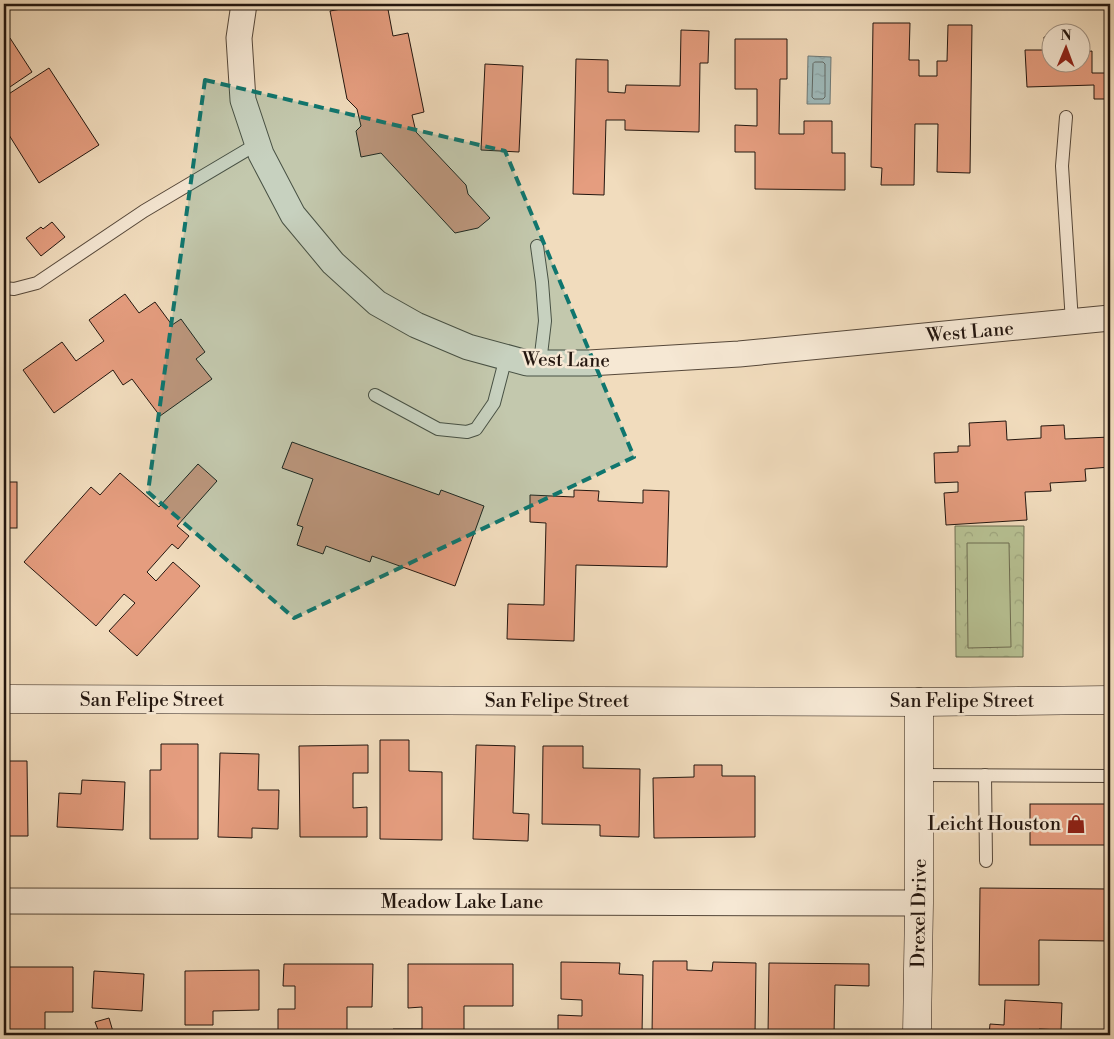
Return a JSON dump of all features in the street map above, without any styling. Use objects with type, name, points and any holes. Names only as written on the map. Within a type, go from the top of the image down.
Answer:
[{"type":"main road","name":"San Felipe Street","points":[[4,699],[919,702],[1110,700]]},
{"type":"main road","name":"Drexel Drive","points":[[917,1035],[919,702]]},
{"type":"street","name":"West Lane","points":[[244,4],[239,38],[243,100],[261,154],[293,215],[333,263],[377,302],[416,325],[468,347],[527,363],[589,363],[739,354],[1110,318]]},
{"type":"street","name":"Meadow Lake Lane","points":[[4,901],[919,903]]},
{"type":"lane","points":[[1066,117],[1062,166],[1072,322]]},
{"type":"lane","points":[[4,288],[14,289],[37,283],[144,211],[257,144]]},
{"type":"lane","points":[[537,246],[542,282],[544,321],[540,363]]},
{"type":"lane","points":[[375,396],[438,429],[467,432],[476,429],[494,403],[506,357]]},
{"type":"lane","points":[[919,775],[1110,776]]},
{"type":"lane","points":[[985,776],[986,861]]},
{"type":"highlighted area","points":[[205,80],[505,151],[634,457],[294,618],[148,492]]},
{"type":"green space","points":[[955,526],[1024,526],[1023,657],[956,657]]},
{"type":"green space","points":[[967,543],[1009,543],[1011,647],[968,648]]},
{"type":"water","points":[[808,56],[831,57],[830,104],[807,104]]},
{"type":"building","points":[[369,4],[387,4],[393,36],[408,33],[424,112],[412,115],[416,132],[466,185],[468,194],[490,218],[478,228],[455,233],[381,153],[361,157],[356,131],[361,126],[357,109],[347,99],[330,11]]},
{"type":"building","points":[[873,23],[910,23],[909,60],[919,60],[919,76],[937,76],[937,61],[947,61],[948,25],[972,25],[970,173],[937,172],[938,124],[915,124],[914,185],[881,185],[882,168],[871,167]]},
{"type":"building","points":[[681,30],[709,31],[708,63],[700,63],[699,132],[625,130],[625,120],[606,120],[604,195],[573,194],[576,59],[608,60],[608,92],[625,93],[626,85],[680,86]]},
{"type":"building","points":[[10,38],[32,72],[4,91],[4,42]]},
{"type":"building","points":[[735,39],[787,39],[787,79],[780,79],[779,134],[804,134],[804,121],[832,121],[832,153],[845,153],[845,190],[755,189],[755,152],[735,152],[735,125],[757,126],[757,89],[735,89]]},
{"type":"building","points":[[1025,50],[1042,50],[1042,72],[1110,73],[1110,99],[1094,99],[1094,85],[1027,87]]},
{"type":"building","points":[[485,64],[523,66],[519,152],[481,150]]},
{"type":"building","points":[[49,68],[99,145],[39,183],[4,127],[4,97]]},
{"type":"building","points":[[52,222],[65,237],[41,256],[26,238],[41,227],[43,229]]},
{"type":"building","points":[[125,294],[139,313],[155,302],[172,325],[181,319],[205,352],[196,359],[212,379],[160,416],[132,379],[123,385],[113,370],[54,413],[23,370],[62,342],[76,361],[104,341],[89,320]]},
{"type":"building","points":[[1006,421],[1007,440],[1041,438],[1041,426],[1064,425],[1065,439],[1110,437],[1110,467],[1085,469],[1086,481],[1050,483],[1051,491],[1025,492],[1027,520],[946,525],[944,493],[958,492],[958,482],[935,483],[934,453],[958,452],[958,446],[970,446],[969,423]]},
{"type":"building","points":[[292,442],[439,495],[441,490],[484,506],[455,586],[372,556],[370,562],[326,546],[323,554],[297,545],[303,527],[297,525],[313,479],[282,468]]},
{"type":"building","points":[[198,464],[217,481],[177,526],[189,536],[178,549],[172,544],[147,572],[156,581],[173,562],[200,586],[137,656],[109,631],[135,603],[124,594],[96,626],[24,562],[91,487],[100,495],[120,473],[159,507]]},
{"type":"building","points":[[4,482],[17,482],[17,528],[4,528]]},
{"type":"building","points":[[574,490],[599,491],[598,501],[643,503],[643,490],[669,491],[667,567],[576,565],[574,641],[507,639],[508,604],[544,605],[546,523],[530,522],[530,495],[574,497]]},
{"type":"building","points":[[380,740],[409,740],[409,771],[442,772],[442,840],[380,839]]},
{"type":"building","points":[[161,744],[198,744],[198,839],[150,839],[150,770],[161,770]]},
{"type":"building","points":[[368,745],[368,773],[353,773],[353,808],[367,807],[367,837],[300,837],[299,746]]},
{"type":"building","points":[[476,745],[515,746],[513,813],[529,814],[528,841],[473,839]]},
{"type":"building","points":[[543,746],[583,746],[583,768],[640,769],[639,837],[600,836],[600,825],[542,824]]},
{"type":"building","points":[[220,753],[259,754],[258,790],[279,790],[278,829],[252,828],[252,838],[218,837]]},
{"type":"building","points":[[4,761],[27,761],[28,836],[4,836]]},
{"type":"building","points":[[694,765],[722,765],[722,776],[755,776],[755,837],[654,838],[653,778],[694,777]]},
{"type":"building","points":[[82,780],[125,782],[123,830],[57,827],[59,793],[81,794]]},
{"type":"building","points":[[1030,804],[1110,804],[1110,845],[1030,845]]},
{"type":"building","points":[[980,888],[1110,889],[1110,941],[1039,940],[1039,985],[979,985]]},
{"type":"building","points":[[653,961],[687,961],[687,970],[712,971],[713,962],[756,963],[755,1035],[735,1035],[735,1031],[693,1030],[693,1035],[652,1035]]},
{"type":"building","points":[[561,962],[620,963],[619,974],[643,975],[642,1035],[558,1035],[558,1015],[582,1016],[582,1000],[561,999]]},
{"type":"building","points":[[769,963],[869,964],[869,986],[835,985],[834,1035],[768,1035]]},
{"type":"building","points":[[284,964],[373,964],[372,1007],[347,1007],[347,1035],[278,1035],[278,1009],[295,1009],[295,986],[283,986]]},
{"type":"building","points":[[408,964],[513,964],[513,1006],[464,1006],[464,1032],[440,1032],[440,1035],[394,1035],[393,1029],[422,1029],[422,1007],[408,1008]]},
{"type":"building","points":[[9,967],[73,967],[73,1012],[45,1012],[45,1031],[9,1031]]},
{"type":"building","points":[[259,970],[259,1010],[213,1011],[213,1025],[185,1025],[185,971]]},
{"type":"building","points":[[94,971],[144,974],[142,1011],[92,1008]]},
{"type":"building","points":[[1005,1000],[1062,1003],[1061,1030],[1039,1029],[1039,1035],[989,1035],[990,1024],[1004,1025]]},
{"type":"building","points":[[109,1018],[114,1035],[100,1035],[95,1022]]},
{"type":"place","name":"Leicht Houston","points":[[1076,824]]}]
